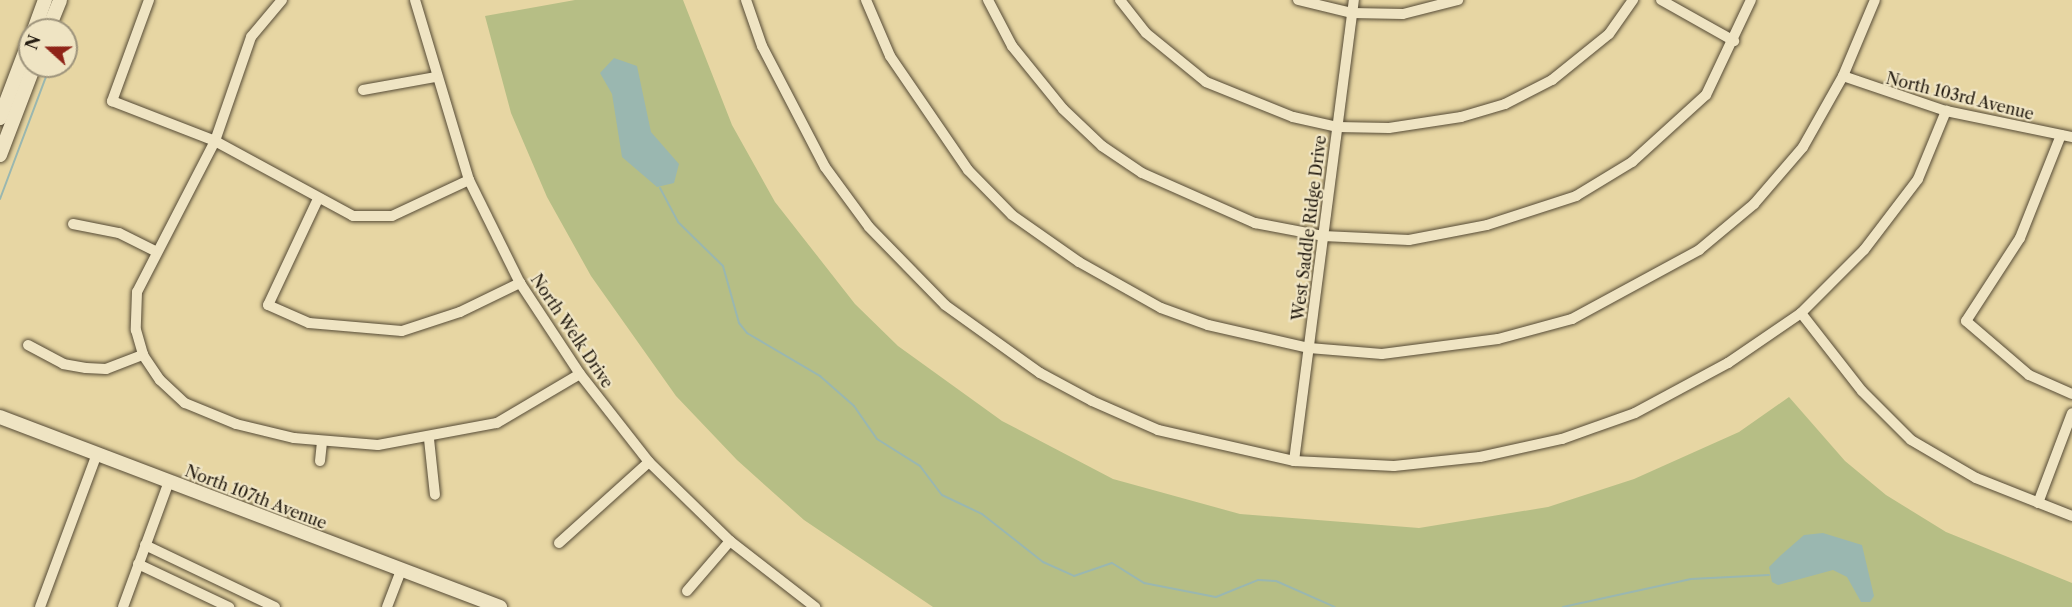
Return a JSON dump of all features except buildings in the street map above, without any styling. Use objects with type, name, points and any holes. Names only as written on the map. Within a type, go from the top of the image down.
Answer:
[{"type":"main road","points":[[38,18],[45,0]]},
{"type":"main road","points":[[53,18],[60,0]]},
{"type":"main road","points":[[0,118],[18,71]]},
{"type":"main road","points":[[0,155],[29,78]]},
{"type":"main road","name":"North 107th Avenue","points":[[0,417],[500,607]]},
{"type":"street","points":[[149,0],[112,100],[215,141],[317,201],[353,216],[392,216],[469,180]]},
{"type":"street","points":[[282,0],[251,37],[215,141],[137,292],[136,330],[143,355],[185,403],[237,424],[322,441],[378,446],[429,439],[497,423],[579,374]]},
{"type":"street","name":"North Welk Drive","points":[[416,0],[435,77],[469,180],[520,283],[579,374],[649,462],[730,541],[815,607]]},
{"type":"street","points":[[746,0],[762,46],[825,167],[876,236],[945,305],[1032,368],[1092,401],[1158,430],[1294,460],[1395,466],[1480,457],[1562,439],[1635,412],[1728,363],[1801,313],[1864,250],[1918,179],[1946,111]]},
{"type":"street","points":[[866,0],[890,56],[928,116],[968,170],[1012,215],[1096,273],[1161,308],[1208,325],[1309,348],[1382,354],[1498,339],[1572,319],[1629,292],[1699,250],[1754,204],[1803,147],[1843,76],[1875,0]]},
{"type":"street","points":[[988,0],[1012,46],[1102,146],[1192,198],[1255,224],[1323,236],[1410,240],[1487,225],[1576,196],[1632,162],[1706,95],[1734,41],[1751,0]]},
{"type":"street","points":[[1120,0],[1146,33],[1206,82],[1254,104],[1337,127],[1428,124],[1505,104],[1552,80],[1609,34],[1633,0]]},
{"type":"street","points":[[1298,0],[1352,13],[1403,14],[1458,0]]},
{"type":"street","name":"West Saddle Ridge Drive","points":[[1294,460],[1354,0]]},
{"type":"street","points":[[1661,0],[1734,41]]},
{"type":"street","name":"North 103rd Avenue","points":[[1843,76],[1946,111],[2066,136]]},
{"type":"street","points":[[363,90],[435,77]]},
{"type":"street","points":[[2066,136],[2020,238],[1966,321],[2029,375],[2072,394]]},
{"type":"street","points":[[317,201],[268,305],[309,323],[402,331],[460,312],[520,283]]},
{"type":"street","points":[[73,224],[119,233],[157,252]]},
{"type":"street","points":[[1801,313],[1862,391],[1911,440],[1976,478],[2072,516]]},
{"type":"street","points":[[27,345],[63,364],[86,368],[106,369],[143,355]]},
{"type":"street","points":[[2038,503],[2072,413]]},
{"type":"street","points":[[429,439],[435,495]]},
{"type":"street","points":[[320,461],[322,441]]},
{"type":"street","points":[[40,607],[97,454]]},
{"type":"street","points":[[559,543],[649,462]]},
{"type":"street","points":[[123,607],[169,482]]},
{"type":"street","points":[[687,591],[730,541]]},
{"type":"street","points":[[145,545],[275,607]]},
{"type":"street","points":[[138,564],[229,607]]},
{"type":"street","points":[[387,607],[401,570]]},
{"type":"green space","points":[[575,0],[683,0],[732,125],[775,202],[855,304],[898,346],[1002,421],[1113,479],[1240,514],[1419,528],[1548,507],[1634,479],[1739,432],[1789,397],[1845,461],[1886,495],[1946,532],[2072,583],[2072,607],[933,607],[804,520],[737,460],[676,396],[591,276],[547,197],[511,113],[485,16]]},
{"type":"water","points":[[614,58],[637,66],[651,132],[679,164],[674,183],[657,187],[622,157],[612,94],[600,73]]},
{"type":"water","points":[[1823,533],[1862,545],[1874,596],[1870,602],[1861,602],[1847,577],[1833,570],[1778,585],[1772,582],[1769,567],[1780,556],[1804,535]]},
{"type":"waterway","points":[[0,199],[45,78]]},
{"type":"waterway","points":[[660,188],[678,222],[723,266],[739,323],[747,333],[820,376],[854,406],[877,439],[920,466],[942,495],[982,514],[1043,562],[1074,576],[1112,563],[1144,583],[1216,597],[1258,580],[1276,581],[1335,607]]},
{"type":"waterway","points":[[1563,607],[1691,579],[1769,575]]}]
